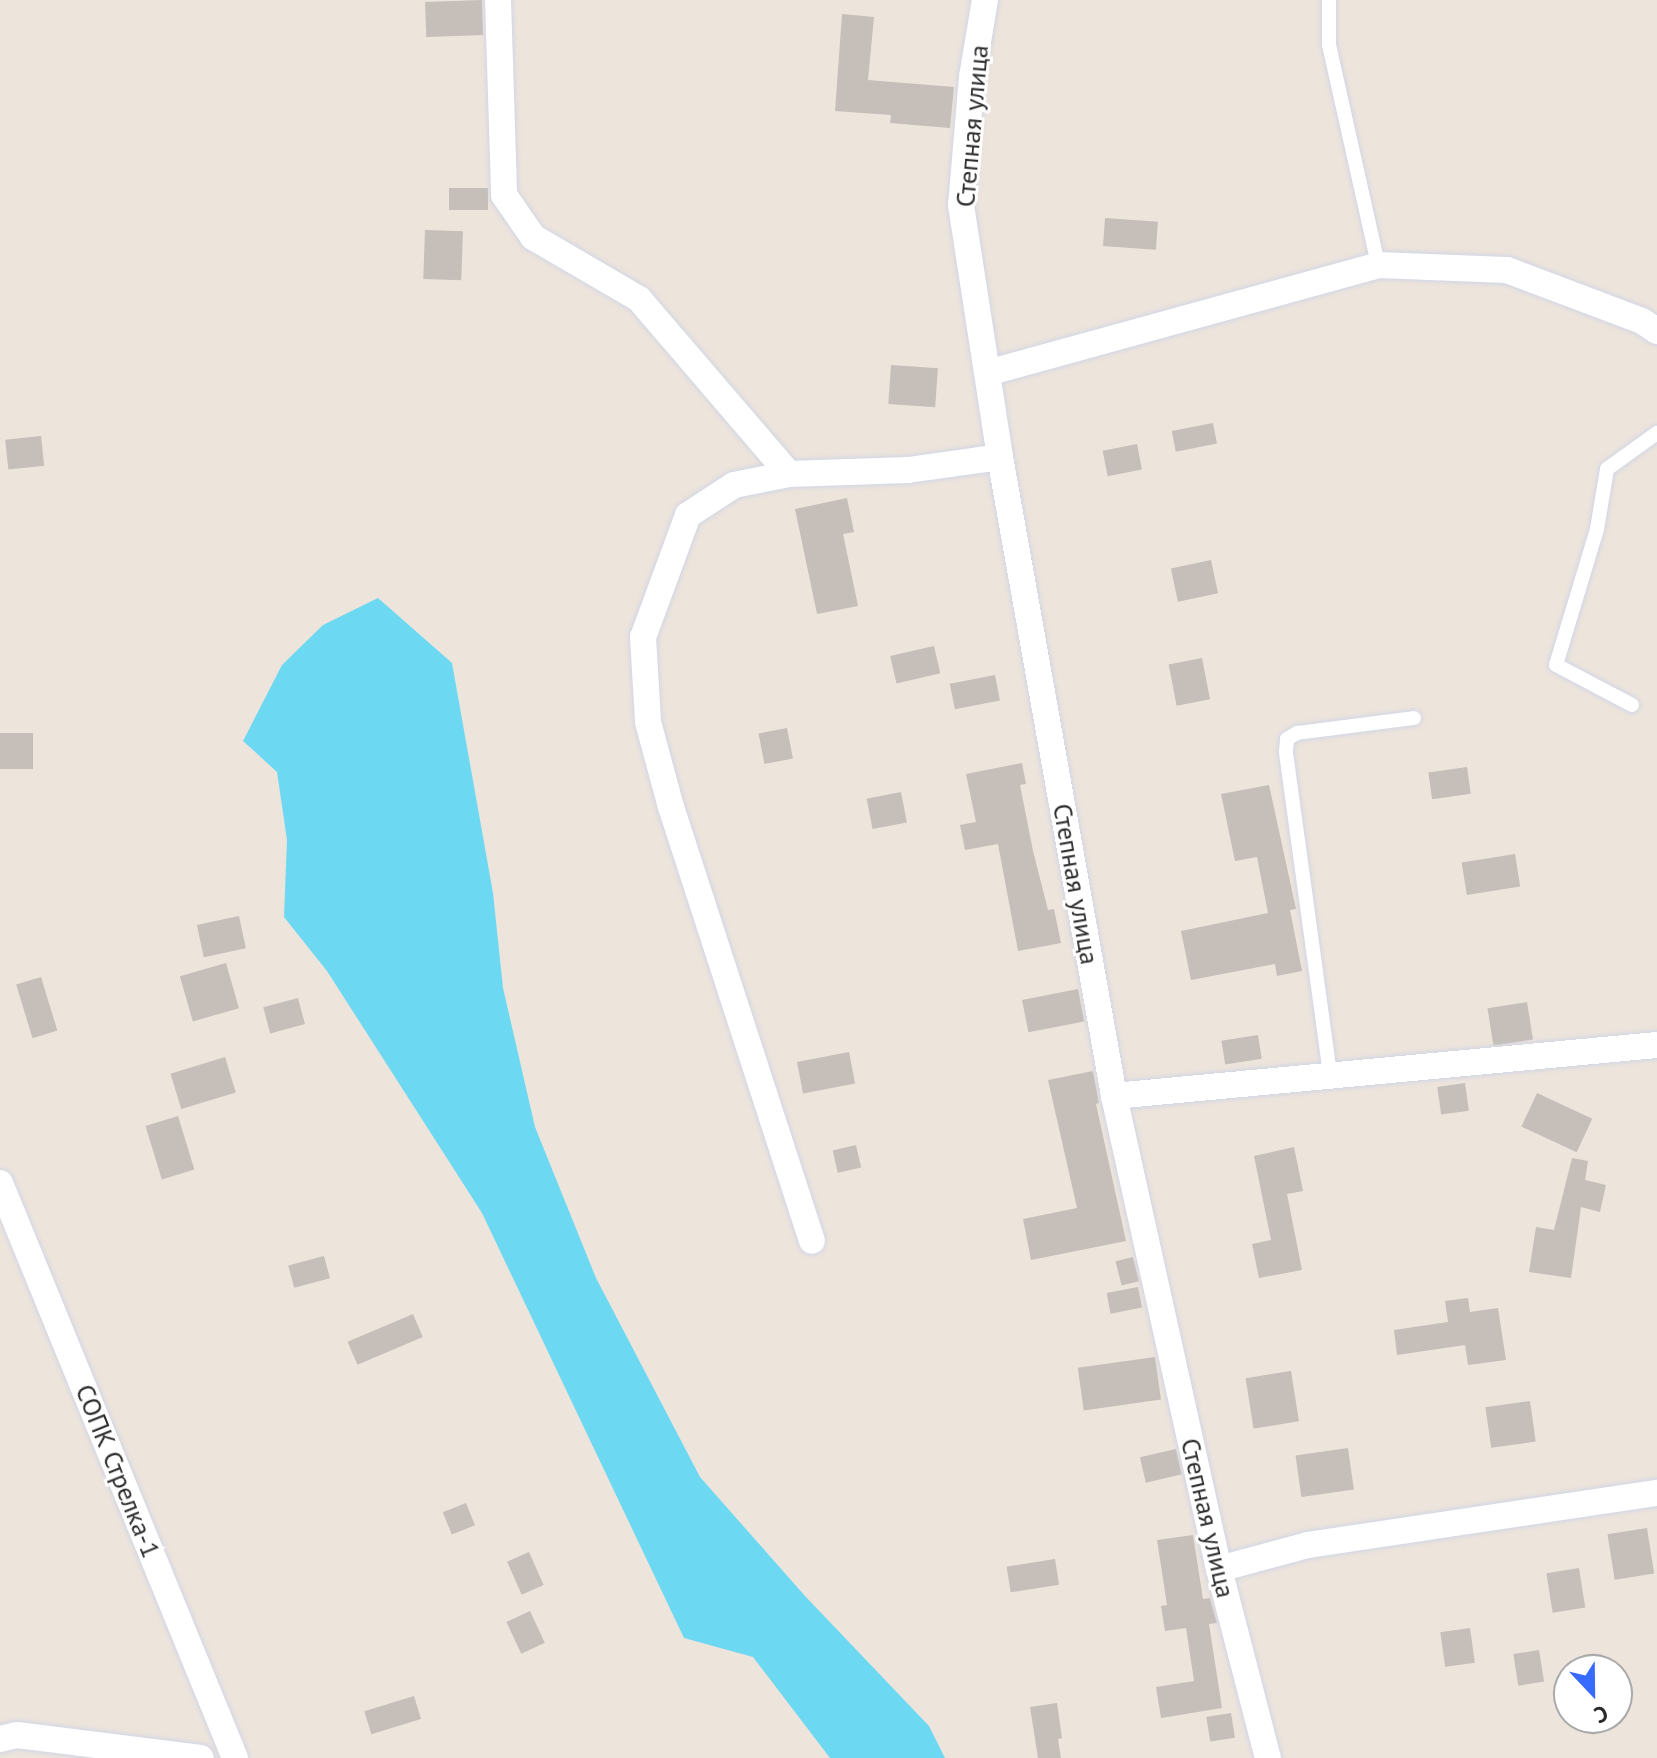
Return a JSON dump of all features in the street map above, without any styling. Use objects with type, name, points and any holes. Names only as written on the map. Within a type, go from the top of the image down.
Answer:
[{"type":"street","points":[[498,0],[504,195],[533,237],[639,299],[789,474]]},
{"type":"street","name":"Степная улица","points":[[985,0],[972,77],[961,205],[1000,457],[1114,1096],[1219,1569],[1268,1758]]},
{"type":"street","points":[[987,373],[1378,265],[1507,270],[1642,321],[1657,331]]},
{"type":"street","points":[[812,1241],[671,807],[648,722],[643,637],[688,515],[734,485],[789,474],[908,470],[1000,457]]},
{"type":"street","points":[[1114,1096],[1657,1045]]},
{"type":"street","name":"СОПК Стрелка-1","points":[[0,1183],[235,1758]]},
{"type":"street","points":[[1219,1569],[1308,1545],[1657,1493]]},
{"type":"street","points":[[0,1739],[17,1735],[201,1758]]},
{"type":"lane","points":[[1329,0],[1329,45],[1378,265]]},
{"type":"lane","points":[[1632,705],[1556,665],[1597,529],[1607,469],[1657,433]]},
{"type":"lane","points":[[1330,1074],[1286,751],[1287,739],[1297,733],[1414,718]]},
{"type":"water","points":[[378,598],[452,663],[493,893],[503,988],[535,1127],[596,1278],[700,1477],[805,1596],[929,1726],[945,1758],[830,1758],[753,1657],[684,1638],[482,1213],[327,971],[284,917],[287,840],[277,772],[243,741],[282,665],[323,625]]},
{"type":"building","points":[[482,0],[483,35],[426,37],[425,2]]},
{"type":"building","points":[[842,14],[874,17],[868,80],[954,87],[950,128],[890,123],[891,115],[835,111]]},
{"type":"building","points":[[449,188],[488,188],[488,210],[449,210]]},
{"type":"building","points":[[1105,218],[1158,222],[1156,250],[1103,246]]},
{"type":"building","points":[[425,230],[463,231],[461,280],[423,279]]},
{"type":"building","points":[[891,365],[938,368],[935,407],[888,404]]},
{"type":"building","points":[[1213,423],[1217,444],[1176,452],[1172,431]]},
{"type":"building","points":[[41,436],[44,466],[8,470],[5,440]]},
{"type":"building","points":[[1137,444],[1142,470],[1108,476],[1103,451]]},
{"type":"building","points":[[847,498],[854,532],[843,534],[858,606],[817,614],[795,509]]},
{"type":"building","points":[[1211,560],[1218,593],[1178,602],[1171,569]]},
{"type":"building","points":[[934,646],[940,673],[896,683],[890,656]]},
{"type":"building","points":[[1202,658],[1210,699],[1177,706],[1169,664]]},
{"type":"building","points":[[995,675],[1000,701],[955,709],[950,684]]},
{"type":"building","points":[[787,728],[793,758],[764,764],[759,734]]},
{"type":"building","points":[[0,733],[33,733],[33,769],[0,769]]},
{"type":"building","points":[[1022,763],[1026,784],[1020,785],[1033,851],[1048,910],[1054,909],[1061,943],[1018,951],[998,844],[965,850],[960,825],[976,822],[966,774]]},
{"type":"building","points":[[1467,767],[1471,794],[1432,799],[1428,772]]},
{"type":"building","points":[[1269,785],[1296,909],[1290,910],[1302,971],[1277,976],[1275,964],[1191,980],[1181,931],[1268,913],[1257,857],[1235,861],[1221,794]]},
{"type":"building","points":[[901,792],[907,822],[873,829],[867,799]]},
{"type":"building","points":[[1515,854],[1520,887],[1467,895],[1462,862]]},
{"type":"building","points":[[239,916],[246,948],[204,957],[197,925]]},
{"type":"building","points":[[226,963],[239,1008],[193,1021],[180,976]]},
{"type":"building","points":[[41,977],[57,1031],[33,1038],[16,985]]},
{"type":"building","points":[[1078,989],[1084,1021],[1028,1032],[1022,1000]]},
{"type":"building","points":[[298,998],[305,1024],[270,1033],[263,1007]]},
{"type":"building","points":[[1527,1002],[1533,1040],[1493,1046],[1487,1008]]},
{"type":"building","points":[[1258,1035],[1262,1059],[1225,1064],[1221,1041]]},
{"type":"building","points":[[849,1052],[855,1083],[803,1094],[797,1062]]},
{"type":"building","points":[[225,1057],[236,1092],[181,1109],[170,1074]]},
{"type":"building","points":[[1093,1071],[1099,1103],[1096,1104],[1126,1241],[1031,1260],[1023,1219],[1077,1208],[1048,1080]]},
{"type":"building","points":[[1465,1083],[1469,1111],[1441,1115],[1437,1087]]},
{"type":"building","points":[[1537,1093],[1592,1119],[1577,1152],[1521,1127]]},
{"type":"building","points":[[178,1116],[194,1170],[162,1179],[145,1126]]},
{"type":"building","points":[[856,1145],[861,1167],[838,1173],[833,1150]]},
{"type":"building","points":[[1294,1147],[1303,1191],[1287,1194],[1302,1270],[1259,1278],[1252,1244],[1271,1240],[1254,1156]]},
{"type":"building","points":[[1572,1158],[1588,1161],[1585,1180],[1606,1185],[1600,1212],[1581,1207],[1571,1278],[1529,1272],[1536,1227],[1554,1230]]},
{"type":"building","points":[[324,1256],[330,1278],[294,1288],[288,1266]]},
{"type":"building","points":[[1133,1257],[1139,1281],[1122,1286],[1116,1261]]},
{"type":"building","points":[[1138,1287],[1142,1308],[1111,1314],[1107,1293]]},
{"type":"building","points":[[1468,1298],[1470,1312],[1498,1308],[1506,1360],[1468,1365],[1465,1345],[1397,1355],[1394,1330],[1448,1322],[1445,1301]]},
{"type":"building","points":[[413,1314],[423,1337],[357,1365],[348,1342]]},
{"type":"building","points":[[1155,1357],[1161,1400],[1084,1410],[1078,1368]]},
{"type":"building","points":[[1291,1371],[1299,1421],[1254,1429],[1246,1378]]},
{"type":"building","points":[[1530,1401],[1536,1442],[1491,1448],[1485,1407]]},
{"type":"building","points":[[1348,1448],[1354,1490],[1301,1497],[1296,1455]]},
{"type":"building","points":[[1176,1449],[1182,1474],[1146,1483],[1140,1457]]},
{"type":"building","points":[[466,1503],[475,1525],[452,1535],[443,1512]]},
{"type":"building","points":[[1647,1528],[1654,1573],[1615,1580],[1607,1534]]},
{"type":"building","points":[[1193,1535],[1203,1599],[1210,1598],[1217,1623],[1209,1624],[1222,1708],[1161,1718],[1156,1687],[1194,1681],[1186,1628],[1165,1631],[1161,1606],[1167,1605],[1157,1540]]},
{"type":"building","points":[[529,1552],[544,1585],[522,1595],[507,1562]]},
{"type":"building","points":[[1055,1559],[1059,1585],[1011,1592],[1007,1567]]},
{"type":"building","points":[[1579,1568],[1585,1608],[1553,1613],[1546,1573]]},
{"type":"building","points":[[530,1611],[545,1643],[521,1654],[506,1622]]},
{"type":"building","points":[[1470,1628],[1475,1663],[1445,1667],[1440,1632]]},
{"type":"building","points":[[1539,1650],[1544,1682],[1518,1686],[1513,1654]]},
{"type":"building","points":[[414,1696],[421,1719],[371,1734],[364,1711]]},
{"type":"building","points":[[1057,1703],[1062,1738],[1058,1739],[1061,1758],[1038,1758],[1030,1707]]},
{"type":"building","points":[[1231,1713],[1235,1738],[1210,1742],[1206,1717]]}]
